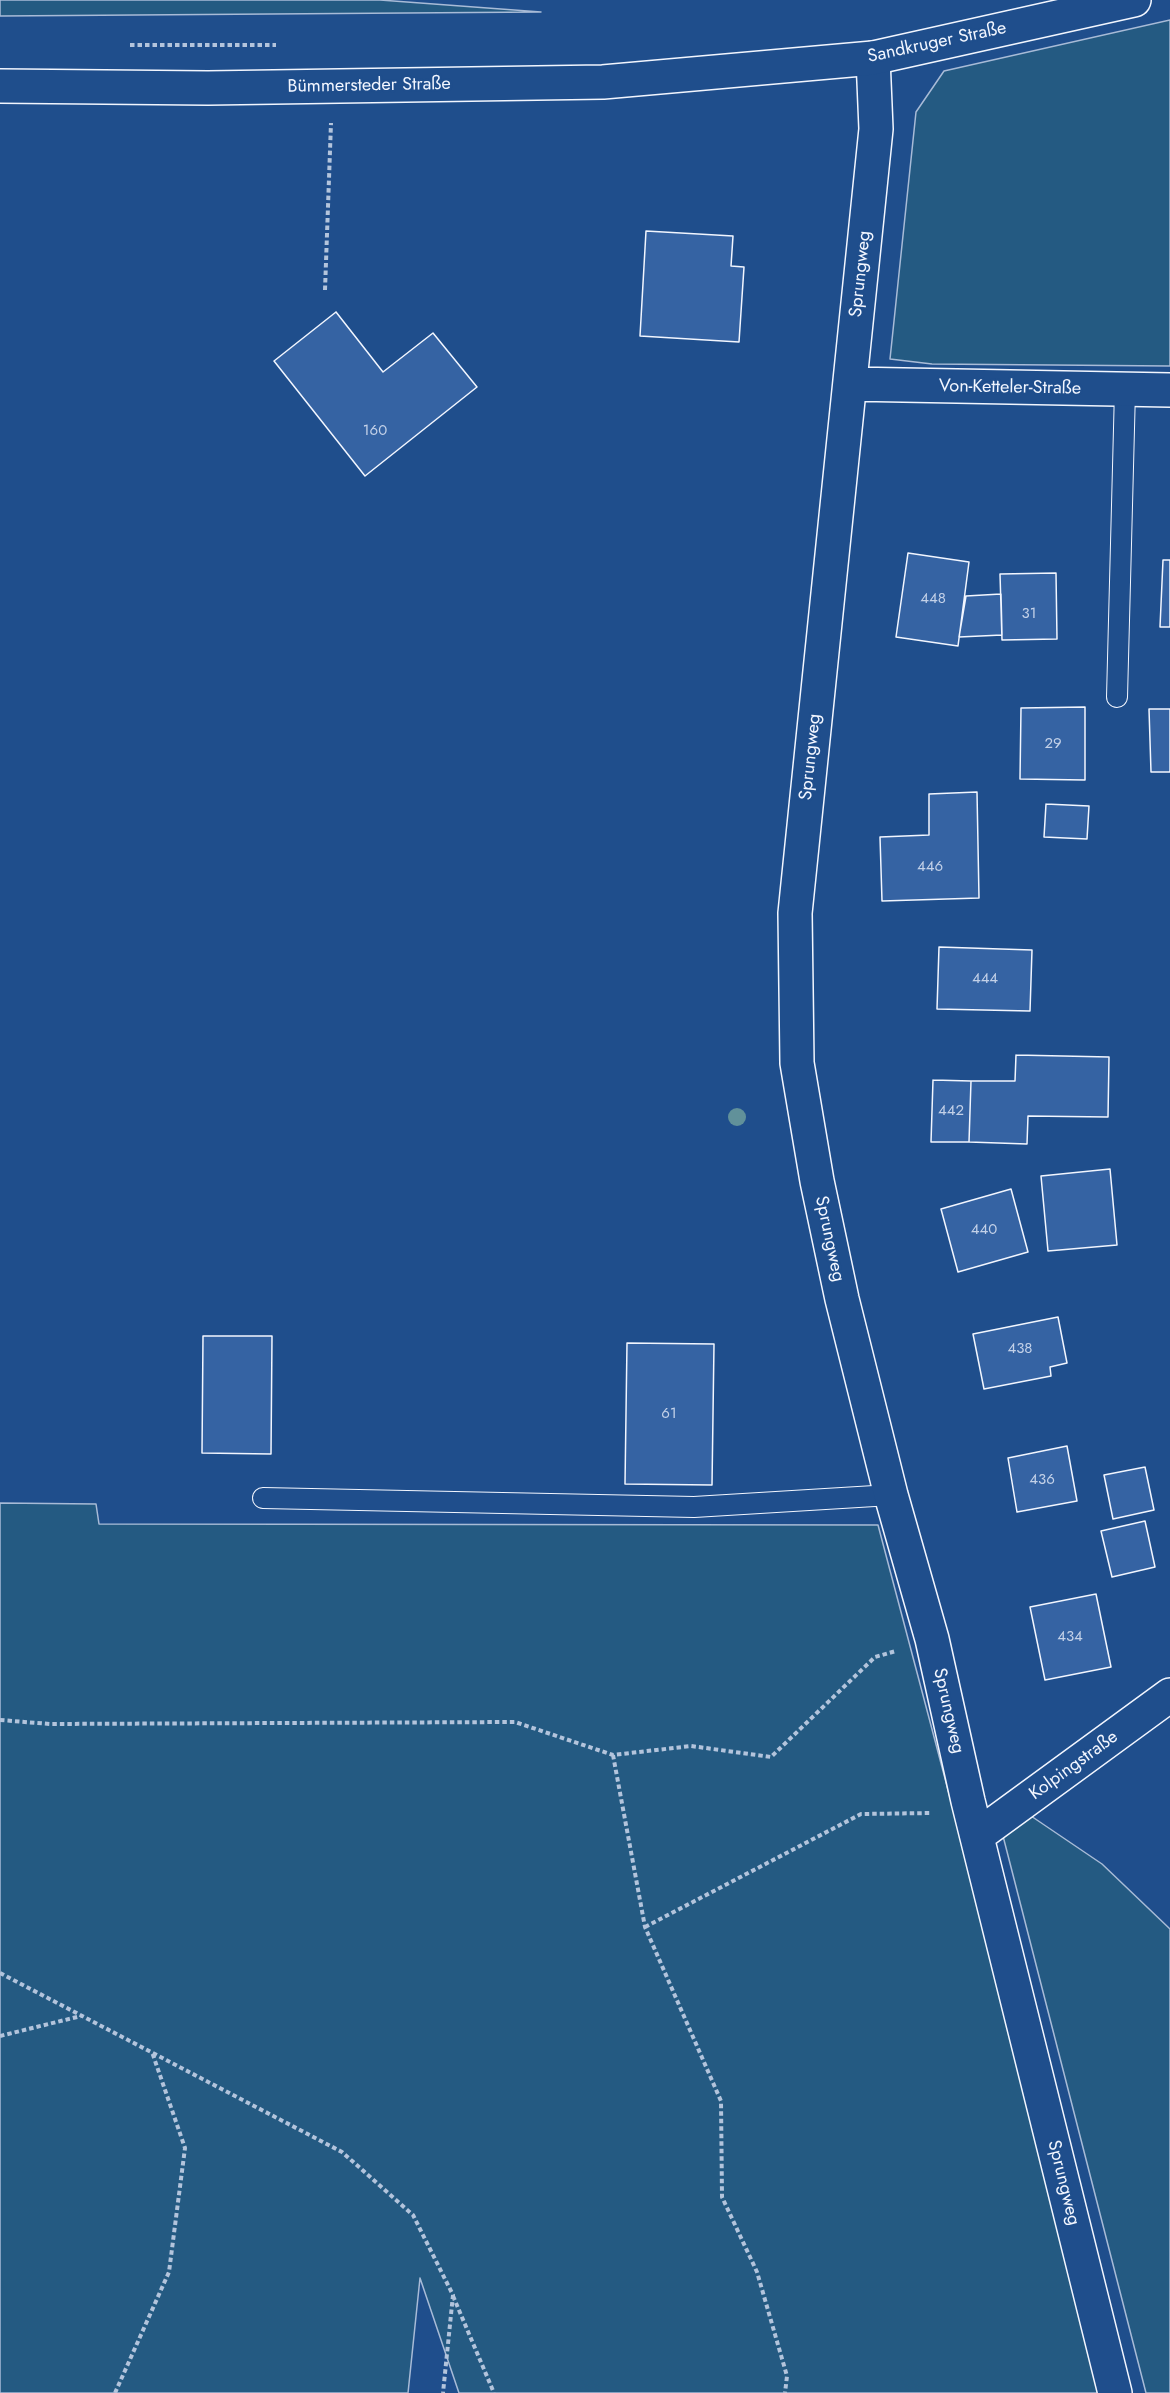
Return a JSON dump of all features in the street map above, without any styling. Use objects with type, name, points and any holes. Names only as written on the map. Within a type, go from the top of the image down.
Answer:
[{"type":"street","name":"Sandkruger Straße","points":[[737,71],[873,58],[1134,0]]},
{"type":"street","name":"Sprungweg","points":[[873,58],[876,129],[795,913],[797,1063],[817,1181],[842,1299],[891,1495],[932,1639],[968,1801],[1115,2393]]},
{"type":"street","name":"Bümmersteder Straße","points":[[0,86],[208,88],[603,82],[737,71]]},
{"type":"street","name":"Von-Ketteler-Straße","points":[[850,384],[1170,390]]},
{"type":"street","name":"Kolpingstraße","points":[[977,1836],[1170,1695]]},
{"type":"lane","points":[[1117,697],[1125,390]]},
{"type":"lane","points":[[263,1498],[694,1507],[891,1495]]},
{"type":"path","points":[[119,45],[286,45]]},
{"type":"path","points":[[325,290],[331,141]]},
{"type":"path","points":[[0,1720],[50,1724],[515,1722],[613,1755],[691,1746],[771,1757],[876,1657],[932,1639]]},
{"type":"path","points":[[613,1755],[645,1928],[721,2101],[722,2197],[757,2272],[787,2376],[785,2393]]},
{"type":"path","points":[[645,1928],[861,1814],[936,1813],[968,1801]]},
{"type":"path","points":[[0,1972],[342,2152],[413,2215],[453,2295],[494,2393]]},
{"type":"path","points":[[0,2036],[82,2015]]},
{"type":"path","points":[[115,2393],[170,2272],[185,2148],[152,2052]]},
{"type":"path","points":[[443,2393],[453,2295]]},
{"type":"shaded area","points":[[0,0],[380,0],[541,12],[0,16]]},
{"type":"shaded area","points":[[1170,20],[1170,366],[932,364],[890,359],[916,112],[944,71]]},
{"type":"shaded area","points":[[0,1503],[96,1504],[99,1524],[878,1525],[961,1839],[1101,2393],[459,2393],[420,2278],[408,2393],[0,2393]]},
{"type":"shaded area","points":[[1031,1816],[1102,1864],[1170,1929],[1170,2393],[1146,2393],[1003,1836]]},
{"type":"building","points":[[646,231],[733,236],[731,266],[744,267],[739,342],[640,336]]},
{"type":"building","points":[[336,312],[383,372],[433,333],[477,387],[365,476],[274,361]]},
{"type":"building","points":[[908,553],[969,562],[958,646],[896,637]]},
{"type":"building","points":[[1163,560],[1170,560],[1170,627],[1160,627]]},
{"type":"building","points":[[1056,573],[1057,639],[1002,640],[1000,574]]},
{"type":"building","points":[[1001,594],[1002,635],[959,637],[966,596]]},
{"type":"building","points":[[1085,707],[1085,780],[1020,779],[1021,708]]},
{"type":"building","points":[[1149,709],[1170,709],[1170,772],[1151,772]]},
{"type":"building","points":[[977,792],[979,898],[882,901],[880,837],[929,835],[929,794]]},
{"type":"building","points":[[1046,804],[1089,806],[1087,839],[1044,837]]},
{"type":"building","points":[[939,947],[1032,950],[1030,1011],[937,1009]]},
{"type":"building","points":[[1016,1055],[1109,1057],[1108,1117],[1028,1116],[1027,1144],[969,1142],[971,1081],[1015,1081]]},
{"type":"building","points":[[933,1080],[971,1081],[969,1142],[931,1142]]},
{"type":"building","points":[[1110,1169],[1117,1245],[1048,1251],[1041,1176]]},
{"type":"building","points":[[1011,1189],[1028,1252],[958,1272],[941,1209]]},
{"type":"building","points":[[1058,1317],[1067,1363],[1050,1367],[1051,1376],[984,1389],[973,1334]]},
{"type":"building","points":[[203,1336],[272,1336],[271,1454],[202,1453]]},
{"type":"building","points":[[627,1343],[714,1344],[712,1485],[625,1484]]},
{"type":"building","points":[[1067,1446],[1077,1501],[1017,1512],[1008,1458]]},
{"type":"building","points":[[1145,1467],[1154,1510],[1113,1519],[1104,1475]]},
{"type":"building","points":[[1145,1521],[1155,1567],[1112,1577],[1101,1531]]},
{"type":"building","points":[[1096,1594],[1111,1667],[1045,1680],[1030,1607]]}]
